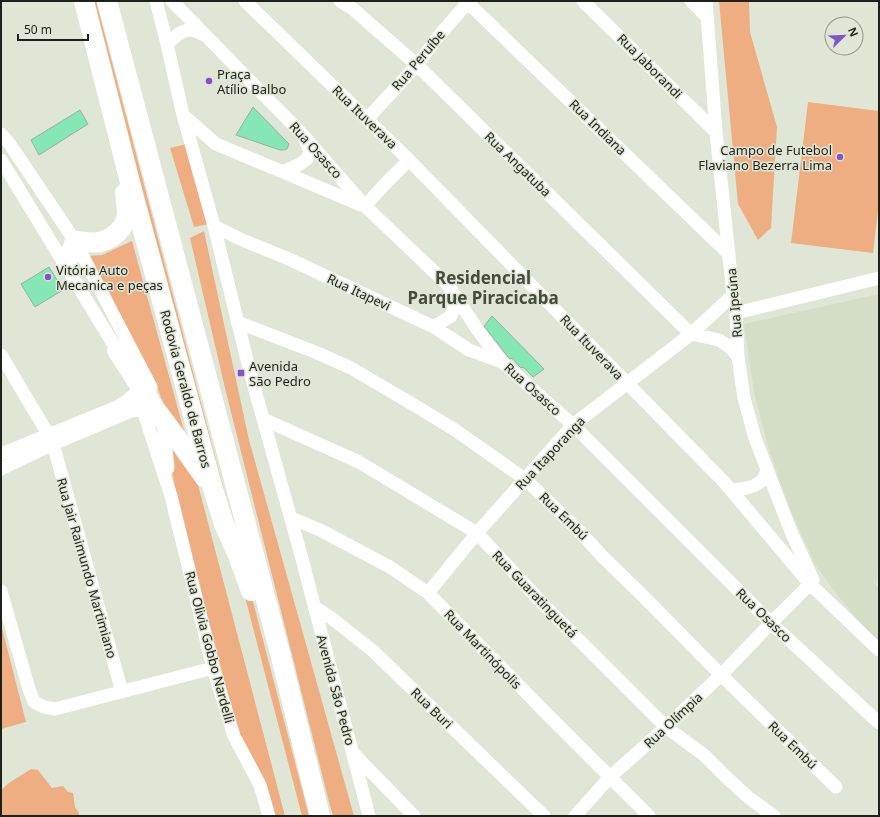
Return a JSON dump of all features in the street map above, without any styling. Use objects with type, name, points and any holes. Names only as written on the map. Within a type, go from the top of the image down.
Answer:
[{"type":"highway","name":"Rodovia Geraldo de Barros","points":[[84,1],[111,110],[213,489],[224,524],[264,623],[280,653]]},
{"type":"highway","name":"Rodovia Geraldo de Barros","points":[[107,1],[280,653],[320,816]]},
{"type":"highway","points":[[66,266],[75,241],[99,242],[119,232],[125,222],[127,214],[125,191],[112,138],[111,110]]},
{"type":"highway","points":[[117,350],[162,420],[171,430],[213,489]]},
{"type":"street","name":"Avenida São Pedro","points":[[156,1],[183,115],[214,226],[262,419],[315,607],[368,816]]},
{"type":"street","name":"Rua Osasco","points":[[172,1],[302,134],[365,206],[448,285],[477,329],[502,362],[573,425],[771,623],[879,723]]},
{"type":"street","name":"Rua Ituverava","points":[[245,1],[409,160],[732,490],[814,588],[879,650]]},
{"type":"street","name":"Rua Angatuba","points":[[340,1],[352,9],[417,65],[691,334]]},
{"type":"street","name":"Rua Peruíbe","points":[[367,119],[417,65],[468,1]]},
{"type":"street","name":"Rua Indiana","points":[[468,1],[729,254]]},
{"type":"street","name":"Rua Jaborandi","points":[[584,1],[716,132]]},
{"type":"street","points":[[691,1],[707,17]]},
{"type":"street","name":"Rua Ipeúna","points":[[706,1],[716,132],[736,313],[738,357],[744,398],[755,438],[814,588]]},
{"type":"street","name":"Rua Osasco","points":[[167,44],[184,31],[190,29],[207,37]]},
{"type":"street","points":[[183,115],[216,144],[365,206],[409,160]]},
{"type":"street","points":[[1,134],[9,143],[75,241],[155,395],[162,420],[171,496]]},
{"type":"street","points":[[283,172],[307,159],[310,151],[302,134]]},
{"type":"street","points":[[195,158],[203,148],[216,144]]},
{"type":"street","points":[[1,160],[117,350],[143,410],[171,496]]},
{"type":"street","name":"Rua Itapevi","points":[[214,226],[240,239],[289,258],[434,327],[469,350],[502,362]]},
{"type":"street","points":[[736,313],[879,278]]},
{"type":"street","points":[[434,327],[451,316],[454,308],[448,285]]},
{"type":"street","name":"Rua Itaporanga","points":[[428,593],[477,533],[573,425],[691,334],[733,294]]},
{"type":"street","name":"Rua Embú","points":[[237,322],[315,352],[351,368],[455,430],[525,479],[579,531],[721,675],[836,787]]},
{"type":"street","points":[[691,334],[720,340],[731,348],[738,357]]},
{"type":"street","name":"Rua Jair Raimundo Martimiano","points":[[1,355],[50,439],[122,692]]},
{"type":"street","points":[[1,469],[50,439],[117,407],[136,393]]},
{"type":"street","points":[[1,454],[131,411],[143,410]]},
{"type":"street","name":"Rua Guaratinguetá","points":[[262,419],[359,462],[477,533],[543,604],[666,727],[704,755],[745,794],[774,816]]},
{"type":"street","points":[[732,490],[744,489],[759,483],[764,478],[767,470]]},
{"type":"street","name":"Rua Olivia Gobbo Nardelli","points":[[171,496],[213,668],[234,736],[260,785],[269,816]]},
{"type":"street","name":"Rua Martinópolis","points":[[291,518],[320,530],[390,567],[428,593],[649,816]]},
{"type":"street","name":"Rua Olímpia","points":[[575,816],[610,777],[721,675],[771,623],[814,588]]},
{"type":"street","points":[[1,592],[29,689],[34,702],[44,706],[55,709],[213,668]]},
{"type":"street","name":"Rua Buri","points":[[315,607],[373,651],[544,816]]},
{"type":"street","points":[[352,753],[414,816]]},
{"type":"shaded area","points":[[90,1],[96,1],[309,816],[302,816]]},
{"type":"shaded area","points":[[719,1],[749,1],[750,32],[777,127],[771,228],[758,240],[738,204]]},
{"type":"shaded area","name":"Campo de Futebol Flaviano Bezerra Lima","points":[[808,102],[879,111],[879,202],[873,253],[791,243]]},
{"type":"shaded area","points":[[187,144],[209,224],[194,227],[170,148]]},
{"type":"shaded area","points":[[204,231],[249,440],[354,816],[333,816],[329,802],[225,388],[190,238]]},
{"type":"shaded area","points":[[132,241],[186,438],[168,416],[153,377],[86,256],[102,255]]},
{"type":"shaded area","points":[[879,294],[879,563],[876,586],[879,586],[879,640],[876,641],[841,600],[816,566],[789,507],[768,446],[754,392],[744,324]]},
{"type":"shaded area","points":[[174,447],[196,477],[285,816],[274,816],[235,723],[176,492],[169,457]]},
{"type":"shaded area","points":[[1,624],[26,722],[1,729]]},
{"type":"shaded area","points":[[31,769],[38,770],[52,788],[63,786],[68,792],[73,793],[75,807],[79,813],[79,816],[1,816],[1,790]]},
{"type":"building","points":[[253,107],[289,144],[287,149],[280,150],[236,135]]},
{"type":"building","points":[[80,110],[88,124],[39,155],[31,140]]},
{"type":"building","points":[[49,267],[63,290],[35,307],[21,284]]},
{"type":"building","points":[[492,316],[544,369],[533,377],[523,367],[521,368],[512,358],[510,359],[508,357],[484,326]]},
{"type":"place","name":"Praça Atílio Balbo","points":[[209,81]]},
{"type":"place","name":"Campo de Futebol Flaviano Bezerra Lima","points":[[840,157]]},
{"type":"place","name":"Vitória Auto Mecanica e peças","points":[[48,277]]},
{"type":"place","name":"Avenida São Pedro","points":[[241,373]]},
{"type":"district","name":"Residencial Parque Piracicaba","points":[[483,288]]}]
